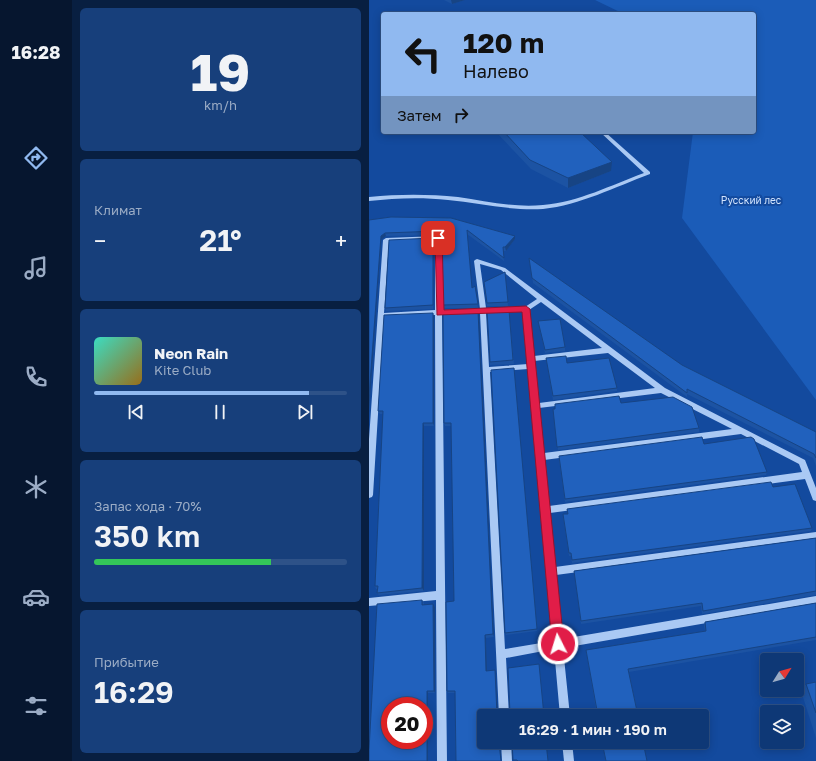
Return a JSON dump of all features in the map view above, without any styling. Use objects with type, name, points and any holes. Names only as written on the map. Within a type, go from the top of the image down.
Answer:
[{"type":"street","points":[[369,199],[417,196],[446,198],[521,208],[542,208],[568,204],[648,173],[604,134]]},
{"type":"street","points":[[369,495],[386,240],[438,238],[440,313],[442,761]]},
{"type":"street","points":[[504,709],[483,311],[477,261],[503,269],[662,390],[802,462],[816,498]]},
{"type":"street","points":[[381,315],[526,309],[541,298]]},
{"type":"street","points":[[526,309],[564,709]]},
{"type":"street","points":[[486,370],[609,350]]},
{"type":"street","points":[[535,406],[662,390]]},
{"type":"street","points":[[540,457],[743,431]]},
{"type":"street","points":[[545,510],[807,474]]},
{"type":"street","points":[[551,572],[816,536]]},
{"type":"street","points":[[369,602],[441,595]]},
{"type":"street","points":[[501,654],[816,600]]},
{"type":"street","points":[[506,749],[507,761]]},
{"type":"street","points":[[568,749],[569,761]]},
{"type":"green space","name":"Русский лес","points":[[595,0],[816,0],[816,400],[682,218],[693,134],[756,134],[756,12],[620,12]]},
{"type":"building","points":[[506,134],[582,134],[612,162],[568,178],[530,160]]},
{"type":"building","points":[[391,217],[451,218],[515,236],[505,247],[503,247],[504,258],[467,230],[472,288],[475,286],[478,304],[443,305],[442,235],[438,231],[385,233],[381,236],[369,396],[369,220]]},
{"type":"building","points":[[433,238],[433,305],[385,308],[389,240]]},
{"type":"building","points":[[529,258],[682,365],[816,432],[816,458],[814,454],[687,389],[687,393],[532,278]]},
{"type":"building","points":[[505,272],[508,302],[487,303],[484,282]]},
{"type":"building","points":[[509,310],[513,360],[490,362],[487,311]]},
{"type":"building","points":[[478,311],[493,634],[485,635],[486,671],[495,670],[497,709],[477,709],[477,749],[500,749],[501,761],[456,761],[455,691],[447,691],[446,602],[454,601],[451,423],[444,423],[443,313]]},
{"type":"building","points":[[433,313],[433,423],[423,423],[422,588],[377,593],[378,586],[375,586],[383,411],[378,411],[384,315]]},
{"type":"building","points":[[560,319],[565,347],[545,350],[538,321]]},
{"type":"building","points":[[566,356],[567,363],[609,358],[617,388],[553,396],[546,358]]},
{"type":"building","points":[[514,368],[537,629],[505,633],[491,370]]},
{"type":"building","points":[[619,396],[621,403],[673,397],[692,407],[699,428],[557,447],[553,409],[555,409],[555,404]]},
{"type":"building","points":[[702,437],[704,444],[751,437],[754,439],[767,472],[565,499],[559,456]]},
{"type":"building","points":[[771,482],[773,487],[795,484],[812,528],[572,560],[571,553],[569,553],[563,514],[568,514],[567,509]]},
{"type":"building","points":[[816,538],[816,591],[703,611],[702,603],[581,621],[574,571]]},
{"type":"building","points":[[422,600],[422,605],[433,604],[434,691],[427,691],[427,697],[381,697],[381,749],[427,749],[427,761],[369,761],[377,604]]},
{"type":"building","points":[[816,603],[816,637],[628,669],[637,709],[597,709],[586,650],[706,631],[705,622]]},
{"type":"building","points":[[539,664],[543,709],[510,709],[508,668]]},
{"type":"building","points":[[816,682],[816,713],[806,684]]},
{"type":"building","points":[[512,749],[547,749],[548,761],[513,760]]},
{"type":"building","points":[[603,749],[644,749],[647,761],[606,761]]},
{"type":"route","points":[[438,238],[440,313],[526,309],[558,644]]}]
